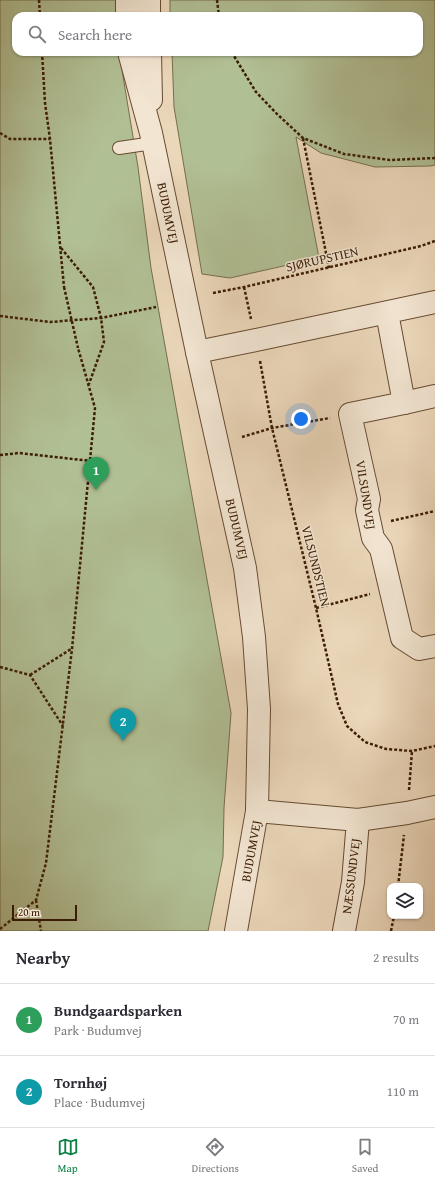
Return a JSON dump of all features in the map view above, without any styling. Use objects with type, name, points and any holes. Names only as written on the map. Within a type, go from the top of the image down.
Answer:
[{"type":"street","points":[[127,0],[127,12]]},
{"type":"street","points":[[149,0],[149,12]]},
{"type":"street","name":"BUDUMVEJ","points":[[130,56],[152,138],[196,352],[246,568],[254,637],[259,709],[257,811],[236,931]]},
{"type":"street","name":"BUDUMVEJ","points":[[150,56],[152,138]]},
{"type":"street","points":[[196,352],[435,302]]},
{"type":"street","points":[[387,313],[404,403]]},
{"type":"street","points":[[350,414],[435,396]]},
{"type":"street","name":"VILSUNDVEJ","points":[[350,414],[369,499],[367,510],[370,526],[373,538],[381,549],[402,638],[419,649],[435,646]]},
{"type":"street","name":"NÆSSUNDVEJ","points":[[257,811],[358,820],[407,813],[435,807]]},
{"type":"street","name":"NÆSSUNDVEJ","points":[[344,931],[353,882],[358,820]]},
{"type":"lane","points":[[119,148],[152,138]]},
{"type":"path","points":[[39,0],[40,12]]},
{"type":"path","points":[[217,0],[218,12]]},
{"type":"path","points":[[41,931],[36,900],[46,863],[63,727],[96,408],[78,348],[64,287],[50,139],[45,103],[42,56]]},
{"type":"path","points":[[234,56],[256,92],[303,138],[344,154],[390,160],[435,158]]},
{"type":"path","points":[[0,133],[10,139],[50,139]]},
{"type":"path","points":[[303,138],[329,268]]},
{"type":"path","name":"SJØRUPSTIEN","points":[[213,293],[329,268],[421,246],[435,241]]},
{"type":"path","points":[[61,248],[93,287],[101,318],[104,342],[89,386]]},
{"type":"path","name":"VILSUNDSTIEN","points":[[244,287],[256,340],[272,428],[338,704],[347,726],[365,742],[386,749],[412,751],[435,746]]},
{"type":"path","points":[[0,316],[50,322],[101,318],[156,308]]},
{"type":"path","points":[[242,437],[272,428],[350,414]]},
{"type":"path","points":[[0,455],[19,453],[91,461]]},
{"type":"path","points":[[370,526],[435,511]]},
{"type":"path","points":[[316,608],[391,589]]},
{"type":"path","points":[[30,675],[72,649]]},
{"type":"path","points":[[0,667],[30,675],[63,727]]},
{"type":"path","points":[[0,929],[36,900]]},
{"type":"path","points":[[391,931],[393,919]]},
{"type":"green space","points":[[0,0],[116,0],[117,12],[12,12],[12,56],[120,56],[138,167],[151,268],[231,713],[224,808],[223,857],[208,931],[0,931]]},
{"type":"green space","points":[[170,0],[435,0],[435,165],[375,167],[321,153],[296,137],[319,258],[230,278],[202,274],[174,107],[172,56],[423,56],[423,12],[170,12]]},
{"type":"place","name":"Bundgaardsparken","points":[[96,490]]},
{"type":"place","name":"Tornhøj","points":[[123,741]]}]
